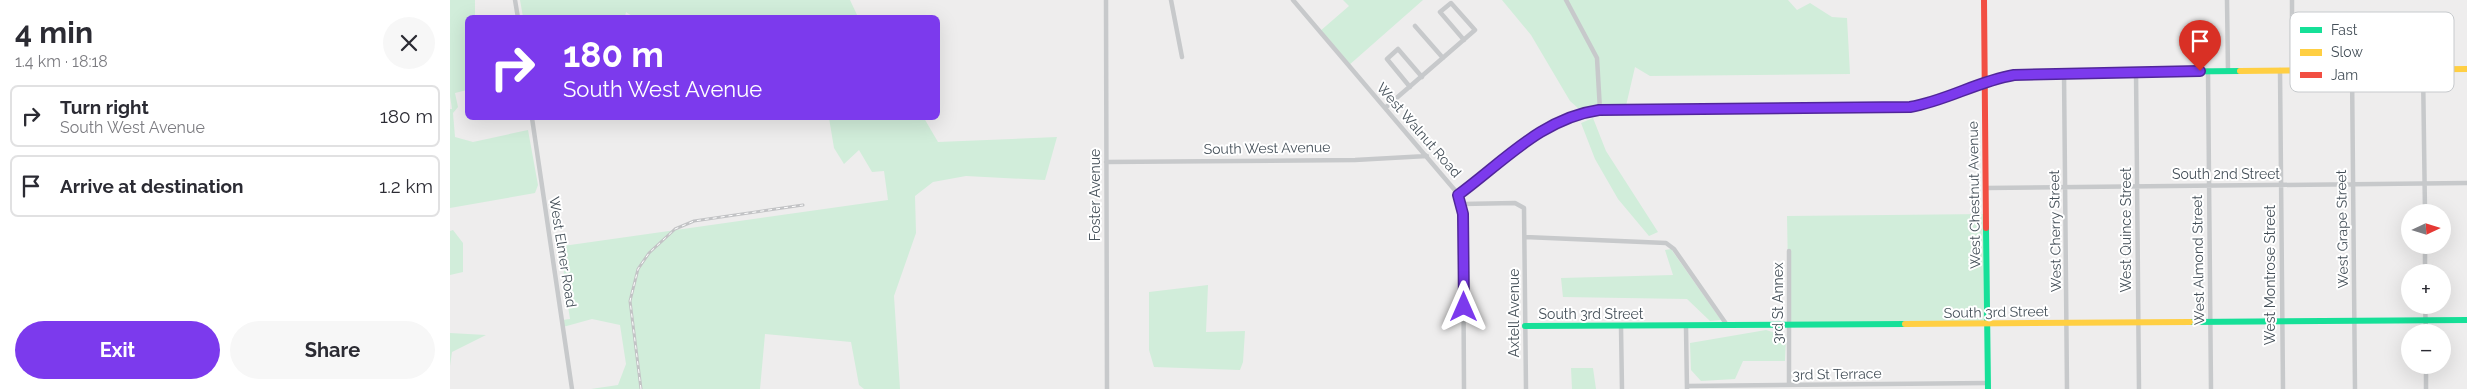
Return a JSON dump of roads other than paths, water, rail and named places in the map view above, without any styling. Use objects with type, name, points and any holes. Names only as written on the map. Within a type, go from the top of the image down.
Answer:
[{"type":"street","points":[[516,0],[518,15]]},
{"type":"street","name":"Foster Avenue","points":[[1106,0],[1107,389]]},
{"type":"street","points":[[1171,0],[1182,57]]},
{"type":"street","name":"West Walnut Road","points":[[1293,0],[1427,156],[1458,195],[1462,204],[1464,389]]},
{"type":"street","points":[[1566,0],[1597,58],[1600,110]]},
{"type":"street","name":"West Chestnut Avenue","points":[[1984,0],[1988,386]]},
{"type":"street","points":[[2227,0],[2228,71]]},
{"type":"street","points":[[1385,108],[1422,77],[1443,58],[1464,40],[1475,30],[1451,3],[1440,12],[1464,40]]},
{"type":"street","points":[[1416,26],[1443,58]]},
{"type":"street","points":[[1410,87],[1387,59],[1398,49],[1422,77]]},
{"type":"street","points":[[2454,69],[2467,69]]},
{"type":"street","name":"West Montrose Street","points":[[2280,70],[2282,389]]},
{"type":"street","points":[[1458,195],[1542,130],[1560,121],[1600,110],[1910,107],[1927,104],[1985,81],[2014,75],[2064,72],[2290,70]]},
{"type":"street","name":"West Almond Street","points":[[2208,71],[2211,389]]},
{"type":"street","name":"West Cherry Street","points":[[2064,72],[2067,389]]},
{"type":"street","name":"West Quince Street","points":[[2136,72],[2139,389]]},
{"type":"street","name":"West Grape Street","points":[[2352,92],[2354,389]]},
{"type":"street","points":[[2423,92],[2425,204]]},
{"type":"street","name":"West Elmer Road","points":[[532,120],[572,389]]},
{"type":"street","name":"South West Avenue","points":[[1106,162],[1355,160],[1427,156]]},
{"type":"street","name":"South 2nd Street","points":[[1986,188],[2467,183]]},
{"type":"street","name":"Axtell Avenue","points":[[1462,204],[1521,204],[1525,210],[1526,389]]},
{"type":"street","points":[[1526,238],[1666,243],[1674,249],[1728,326]]},
{"type":"street","name":"3rd St Annex","points":[[1789,250],[1789,385]]},
{"type":"street","points":[[2425,314],[2425,324]]},
{"type":"street","name":"South 3rd Street","points":[[1526,326],[1987,325],[2467,320]]},
{"type":"street","points":[[1686,326],[1687,387]]},
{"type":"street","points":[[1621,327],[1622,389]]},
{"type":"street","points":[[2426,374],[2426,389]]},
{"type":"street","name":"3rd St Terrace","points":[[1687,387],[1789,385],[1988,386]]},
{"type":"railway","points":[[641,389],[630,301],[638,269],[649,253],[675,229],[694,221],[803,205]]}]
